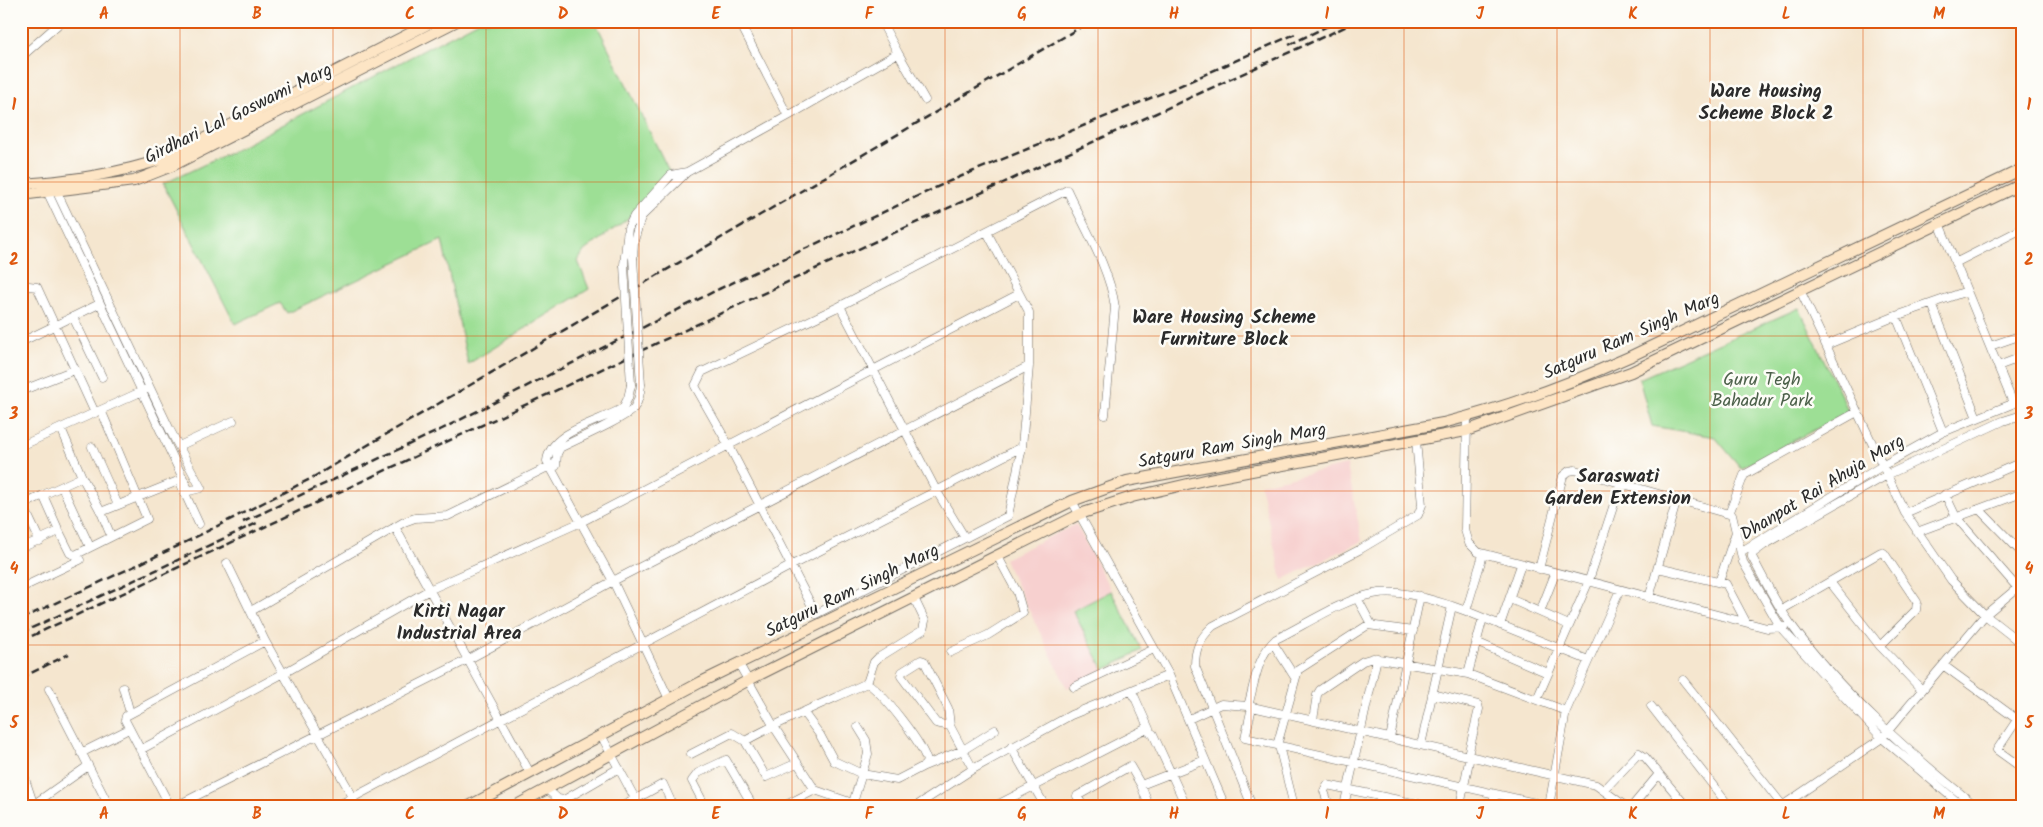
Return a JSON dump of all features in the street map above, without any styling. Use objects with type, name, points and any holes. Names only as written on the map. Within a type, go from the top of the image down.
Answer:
[{"type":"main road","name":"Girdhari Lal Goswami Marg","points":[[21,195],[117,173],[166,158],[434,21]]},
{"type":"main road","name":"Girdhari Lal Goswami Marg","points":[[21,184],[50,187],[134,181],[172,166],[457,21]]},
{"type":"main road","name":"Satguru Ram Singh Marg","points":[[469,806],[669,699],[739,664],[819,619],[1072,501],[1127,481],[1467,417],[1580,379],[2022,170]]},
{"type":"main road","name":"Satguru Ram Singh Marg","points":[[515,806],[747,681],[1080,514],[1132,497],[1209,479],[1466,431],[1631,372],[2022,184]]},
{"type":"street","points":[[21,57],[62,21]]},
{"type":"street","points":[[739,21],[788,116]]},
{"type":"street","points":[[881,21],[925,100]]},
{"type":"street","points":[[251,611],[395,527],[415,518],[448,516],[553,465],[560,448],[633,409],[638,401],[641,385],[633,258],[634,241],[641,217],[687,172],[898,53]]},
{"type":"street","points":[[669,699],[613,581],[547,454],[554,443],[622,408],[631,385],[624,265],[628,228],[634,216],[671,175],[687,172]]},
{"type":"street","points":[[50,187],[201,488],[190,492],[181,480]]},
{"type":"street","points":[[50,187],[199,524]]},
{"type":"street","points":[[987,232],[1029,312],[1030,366],[1022,446],[1008,516],[819,619],[728,444],[695,386],[702,372],[840,306],[1067,190],[1108,277],[1113,293],[1115,307],[1105,415]]},
{"type":"street","points":[[1939,224],[2013,403]]},
{"type":"street","points":[[1956,263],[2022,228]]},
{"type":"street","points":[[21,289],[37,286],[74,370],[98,411],[139,496],[147,519],[72,555],[43,495]]},
{"type":"street","points":[[1800,290],[1905,513],[1951,580],[1985,616],[2022,644]]},
{"type":"street","points":[[1826,345],[1896,316],[1968,292]]},
{"type":"street","points":[[140,750],[284,673],[431,589],[581,522],[1019,294]]},
{"type":"street","points":[[1932,304],[1976,418]]},
{"type":"street","points":[[21,342],[94,306]]},
{"type":"street","points":[[840,306],[875,368],[936,490],[965,538]]},
{"type":"street","points":[[1896,316],[1943,432]]},
{"type":"street","points":[[73,317],[102,377]]},
{"type":"street","points":[[1990,346],[2022,335]]},
{"type":"street","points":[[1998,366],[2022,358]]},
{"type":"street","points":[[176,806],[317,733],[468,659],[613,581],[1030,366]]},
{"type":"street","points":[[21,391],[74,370]]},
{"type":"street","points":[[21,446],[150,388]]},
{"type":"street","name":"Dhanpat Rai Ahuja Marg","points":[[1962,806],[1882,738],[1781,628],[1745,566],[1742,551],[1882,466],[1943,432],[2022,400]]},
{"type":"street","points":[[1729,514],[1744,475],[1857,412]]},
{"type":"street","name":"Dhanpat Rai Ahuja Marg","points":[[1976,806],[1888,731],[1837,678],[1781,610],[1752,554],[1887,475],[2022,414]]},
{"type":"street","points":[[1467,417],[1465,530],[1473,548],[1483,555],[1773,629],[1781,628],[1790,623]]},
{"type":"street","points":[[179,446],[233,421]]},
{"type":"street","points":[[61,428],[82,478],[101,512],[111,536]]},
{"type":"street","points":[[1252,806],[1210,707],[1195,666],[1196,648],[1200,639],[1213,626],[1359,550],[1418,515],[1422,505],[1416,441]]},
{"type":"street","points":[[337,806],[792,565],[1022,446]]},
{"type":"street","points":[[92,447],[118,505]]},
{"type":"street","points":[[1905,513],[2022,462]]},
{"type":"street","points":[[1539,569],[1566,473],[1575,470],[1729,514],[1734,517],[1742,551],[1752,554]]},
{"type":"street","points":[[40,541],[22,505],[82,478]]},
{"type":"street","points":[[101,512],[181,480]]},
{"type":"street","points":[[1537,699],[1588,583],[1621,483]]},
{"type":"street","points":[[62,487],[90,547]]},
{"type":"street","points":[[1917,532],[2022,493]]},
{"type":"street","points":[[1683,680],[1782,806],[1882,738],[1985,616],[2020,589],[1956,517],[1945,494]]},
{"type":"street","points":[[1649,598],[1677,499]]},
{"type":"street","points":[[1072,501],[1169,675],[1224,806]]},
{"type":"street","points":[[1979,509],[2022,553]]},
{"type":"street","points":[[395,527],[431,589],[530,773]]},
{"type":"street","points":[[1719,582],[1737,529]]},
{"type":"street","points":[[21,548],[59,531]]},
{"type":"street","points":[[1781,610],[1881,552],[1917,602],[1916,610],[1880,646]]},
{"type":"street","points":[[951,652],[988,635],[1023,613],[1017,592],[997,555]]},
{"type":"street","points":[[1466,611],[1483,555]]},
{"type":"street","points":[[21,588],[80,560]]},
{"type":"street","points":[[227,563],[265,641],[358,806]]},
{"type":"street","points":[[1500,625],[1521,565]]},
{"type":"street","points":[[1658,568],[1719,582],[1728,586],[1746,622]]},
{"type":"street","points":[[1540,612],[1556,574]]},
{"type":"street","points":[[1830,582],[1880,646],[1922,690]]},
{"type":"street","points":[[1588,660],[1466,611],[1420,596],[1387,593],[1357,598],[1273,643],[1261,660],[1250,706],[1245,738],[1549,806],[1566,711],[1620,590]]},
{"type":"street","points":[[1390,738],[1420,596]]},
{"type":"street","points":[[745,741],[773,725],[867,683],[874,662],[878,658],[923,630],[925,622],[914,598]]},
{"type":"street","points":[[1357,598],[1371,624]]},
{"type":"street","points":[[1510,599],[1569,625]]},
{"type":"street","points":[[1421,745],[1452,606]]},
{"type":"street","points":[[1468,674],[1483,618]]},
{"type":"street","points":[[1294,806],[1278,746],[1294,676],[1304,666],[1371,624],[1413,631]]},
{"type":"street","points":[[170,806],[125,720],[130,712],[265,641]]},
{"type":"street","points":[[1476,642],[1548,673]]},
{"type":"street","points":[[1273,643],[1294,676]]},
{"type":"street","points":[[1074,687],[1154,649]]},
{"type":"street","points":[[1313,720],[1317,695],[1320,690],[1363,661],[1377,658],[1468,674],[1566,711]]},
{"type":"street","points":[[1344,806],[1377,658]]},
{"type":"street","points":[[950,726],[936,723],[901,676],[902,672],[920,660],[924,661],[948,708],[950,726],[973,769]]},
{"type":"street","points":[[739,664],[773,725],[815,790],[855,805],[868,747],[858,727]]},
{"type":"street","points":[[1943,665],[2019,722],[1997,750],[2022,768]]},
{"type":"street","points":[[916,806],[973,769],[1071,715],[1169,675]]},
{"type":"street","points":[[867,683],[878,690],[903,722],[927,759],[924,766]]},
{"type":"street","points":[[123,688],[130,712]]},
{"type":"street","points":[[49,689],[109,806]]},
{"type":"street","points":[[1132,691],[1149,729],[1173,772],[1186,806]]},
{"type":"street","points":[[1432,694],[1478,705],[1460,806]]},
{"type":"street","points":[[1189,719],[1210,707],[1227,703],[1250,706],[1555,775],[1605,789],[1625,806]]},
{"type":"street","points":[[1651,706],[1729,806]]},
{"type":"street","points":[[803,712],[820,735],[834,761],[862,774],[894,781],[963,750],[995,730]]},
{"type":"street","points":[[994,806],[1006,803],[1034,786],[1141,731],[1149,729]]},
{"type":"street","points":[[81,753],[129,730]]},
{"type":"street","points":[[691,754],[732,733],[745,741],[766,777],[797,762]]},
{"type":"street","points":[[601,735],[637,802]]},
{"type":"street","points":[[1011,747],[1045,806]]},
{"type":"street","points":[[1605,789],[1639,754],[1645,757],[1686,806]]},
{"type":"street","points":[[705,806],[692,781],[698,773],[726,760],[753,806]]},
{"type":"street","points":[[1142,785],[1205,760]]},
{"type":"street","points":[[21,768],[34,805],[88,766]]},
{"type":"street","points":[[1083,806],[1077,796],[1130,766],[1142,785],[1150,806]]},
{"type":"street","points":[[548,789],[558,799],[564,800],[619,768]]},
{"type":"street","points":[[1634,804],[1659,774]]},
{"type":"street","points":[[623,806],[637,802],[663,784],[673,806]]},
{"type":"street","points":[[1329,806],[1324,791],[1327,785],[1427,806]]},
{"type":"street","points":[[784,806],[815,790]]},
{"type":"street","points":[[1492,806],[1495,794]]},
{"type":"street","points":[[1671,806],[1678,797]]},
{"type":"shaded area","points":[[1347,465],[1362,541],[1282,580],[1260,484]]},
{"type":"shaded area","points":[[1076,524],[1142,650],[1067,688],[1004,559]]},
{"type":"green space","points":[[479,21],[595,21],[670,173],[626,220],[584,251],[578,261],[589,289],[468,364],[442,240],[287,313],[280,303],[235,324],[163,184],[233,151]]},
{"type":"green space","name":"Guru Tegh Bahadur Park","points":[[1799,308],[1849,412],[1741,468],[1715,437],[1652,426],[1639,379]]},
{"type":"green space","points":[[1111,591],[1142,650],[1104,670],[1073,611]]},
{"type":"railway","points":[[21,619],[178,546],[310,479],[1091,21]]},
{"type":"railway","points":[[1289,45],[1338,21]]},
{"type":"railway","points":[[21,641],[841,257],[1358,21]]},
{"type":"railway","points":[[243,522],[440,430],[719,289],[950,181],[1177,87],[1295,34]]},
{"type":"railway","points":[[21,633],[257,523]]},
{"type":"railway","points":[[21,678],[69,654]]},
{"type":"district","name":"Ware Housing Scheme Block 2","points":[[1766,101]]},
{"type":"district","name":"Ware Housing Scheme Furniture Block","points":[[1224,327]]},
{"type":"district","name":"Saraswati Garden Extension","points":[[1618,486]]},
{"type":"district","name":"Kirti Nagar Industrial Area","points":[[459,621]]}]
